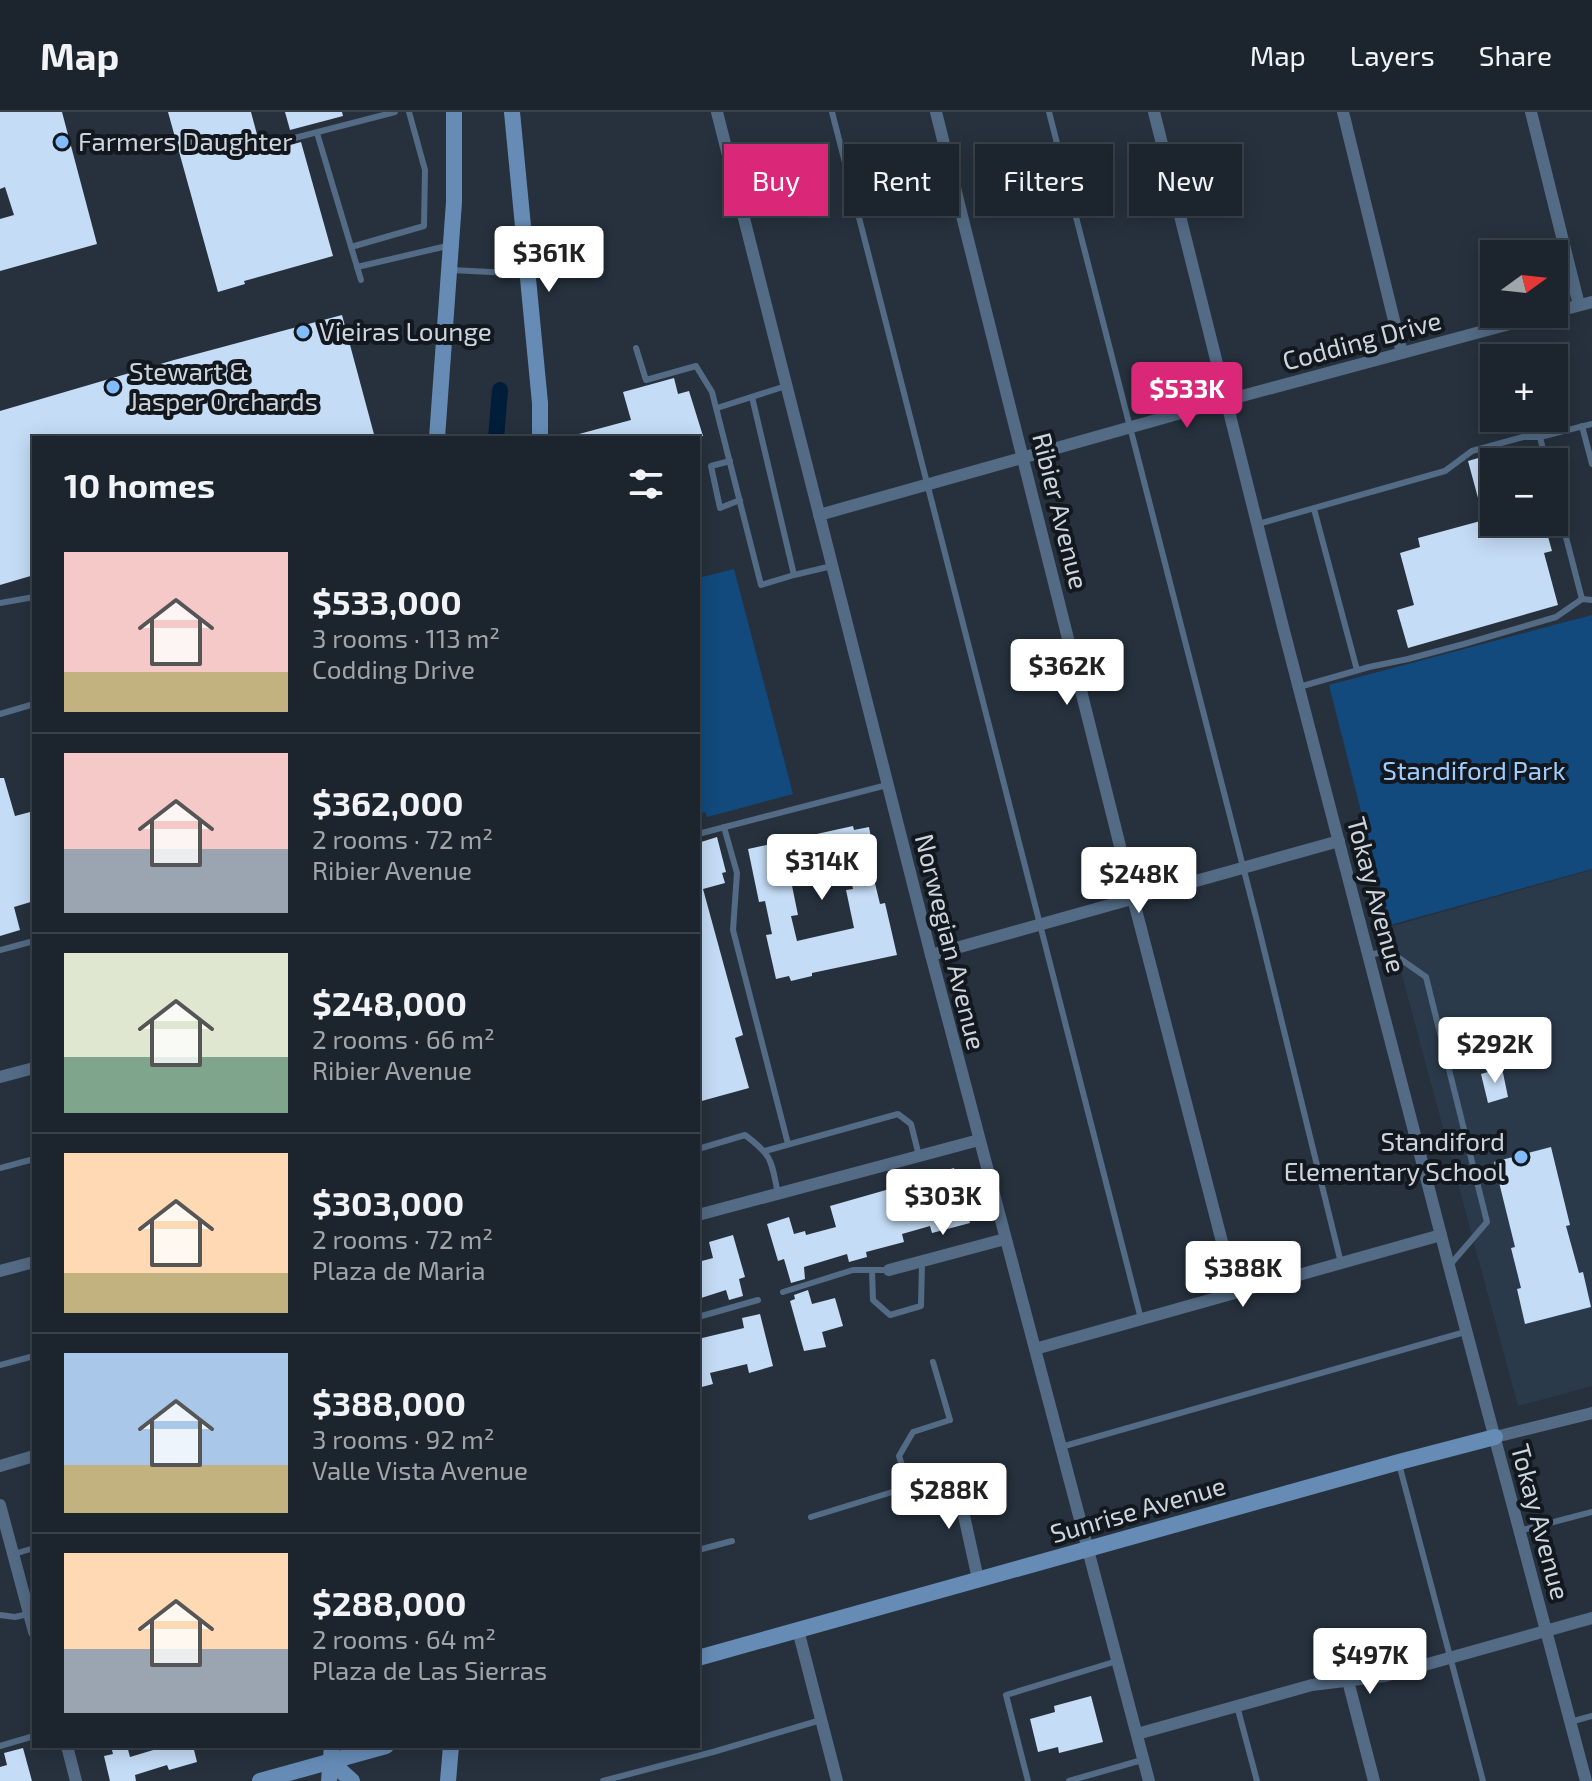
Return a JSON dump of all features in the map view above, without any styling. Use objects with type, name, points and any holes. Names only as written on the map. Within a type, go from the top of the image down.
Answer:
[{"type":"street","points":[[437,436],[454,202],[454,112]]},
{"type":"street","points":[[512,112],[540,403],[540,436]]},
{"type":"street","name":"Norwegian Avenue","points":[[717,112],[931,955],[1149,1781]]},
{"type":"street","name":"Ribier Avenue","points":[[936,112],[1235,1292]]},
{"type":"street","name":"Tokay Avenue","points":[[1154,112],[1368,955],[1586,1781]]},
{"type":"street","points":[[1343,112],[1402,353]]},
{"type":"street","points":[[1531,112],[1586,304]]},
{"type":"street","name":"Codding Drive","points":[[819,515],[1495,328]]},
{"type":"street","points":[[931,955],[1339,841]]},
{"type":"street","points":[[0,1077],[32,1069]]},
{"type":"street","points":[[700,1214],[979,1140]]},
{"type":"street","points":[[1035,1349],[1441,1235]]},
{"type":"street","points":[[889,1270],[1005,1239]]},
{"type":"street","points":[[0,1271],[32,1263]]},
{"type":"street","name":"Sunrise Avenue","points":[[700,1657],[1399,1462],[1592,1413]]},
{"type":"street","points":[[0,1466],[32,1457]]},
{"type":"street","points":[[951,1474],[959,1493],[978,1579]]},
{"type":"street","points":[[0,1505],[32,1625]]},
{"type":"street","points":[[1137,1734],[1312,1685],[1385,1676],[1592,1618]]},
{"type":"street","points":[[798,1630],[837,1781]]},
{"type":"street","points":[[1348,1681],[1374,1781]]},
{"type":"street","points":[[68,1748],[76,1781]]},
{"type":"street","points":[[260,1781],[331,1753],[370,1748]]},
{"type":"street","points":[[448,1781],[451,1748]]},
{"type":"street","points":[[329,1781],[331,1753]]},
{"type":"street","points":[[331,1753],[352,1781]]},
{"type":"lane","points":[[279,142],[395,112]]},
{"type":"lane","points":[[351,247],[424,226],[425,170],[409,112]]},
{"type":"lane","points":[[832,112],[1141,1319]]},
{"type":"lane","points":[[1049,112],[1341,1263]]},
{"type":"lane","points":[[317,133],[361,280]]},
{"type":"lane","points":[[357,267],[451,246]]},
{"type":"lane","points":[[449,270],[527,274]]},
{"type":"lane","points":[[636,348],[646,380],[696,366],[712,392],[761,585],[832,566]]},
{"type":"lane","points":[[717,408],[786,386]]},
{"type":"lane","points":[[752,397],[794,575]]},
{"type":"lane","points":[[1258,524],[1445,471],[1472,451],[1523,437],[1540,437],[1592,424]]},
{"type":"lane","points":[[1582,426],[1592,464]]},
{"type":"lane","points":[[1540,437],[1543,448]]},
{"type":"lane","points":[[730,461],[711,466],[720,508],[740,500]]},
{"type":"lane","points":[[1314,509],[1357,670]]},
{"type":"lane","points":[[1566,536],[1582,599]]},
{"type":"lane","points":[[0,603],[32,597]]},
{"type":"lane","points":[[1299,687],[1556,617],[1582,599],[1592,600]]},
{"type":"lane","points":[[0,714],[32,705]]},
{"type":"lane","points":[[700,833],[887,785]]},
{"type":"lane","points":[[724,827],[737,873],[733,930],[788,1144]]},
{"type":"lane","points":[[0,950],[32,942]]},
{"type":"lane","points":[[1368,955],[1389,951],[1426,977],[1487,1222],[1449,1266]]},
{"type":"lane","points":[[765,1151],[898,1114],[911,1124],[919,1156]]},
{"type":"lane","points":[[700,1148],[745,1135],[765,1151],[772,1163],[778,1194]]},
{"type":"lane","points":[[0,1168],[32,1160]]},
{"type":"lane","points":[[872,1270],[873,1300],[890,1315],[921,1306],[922,1261]]},
{"type":"lane","points":[[783,1292],[853,1270],[889,1270]]},
{"type":"lane","points":[[700,1316],[758,1300]]},
{"type":"lane","points":[[1061,1447],[1467,1331]]},
{"type":"lane","points":[[0,1365],[32,1357]]},
{"type":"lane","points":[[909,1487],[899,1456],[913,1432],[950,1420],[933,1362]]},
{"type":"lane","points":[[1399,1462],[1483,1781]]},
{"type":"lane","points":[[811,1517],[951,1474]]},
{"type":"lane","points":[[1519,1531],[1592,1512]]},
{"type":"lane","points":[[700,1549],[732,1541]]},
{"type":"lane","points":[[12,1554],[32,1549]]},
{"type":"lane","points":[[0,1615],[15,1617],[29,1614]]},
{"type":"lane","points":[[1028,1781],[1006,1695],[1117,1661]]},
{"type":"lane","points":[[1237,1706],[1257,1781]]},
{"type":"lane","points":[[1570,1722],[1592,1716]]},
{"type":"lane","points":[[603,1781],[821,1720]]},
{"type":"lane","points":[[0,1746],[32,1737]]},
{"type":"lane","points":[[1069,1781],[1143,1760]]},
{"type":"shaded area","name":"Standiford Elementary School","points":[[1592,870],[1592,1386],[1518,1406],[1389,927]]},
{"type":"green space","points":[[734,569],[793,794],[707,817],[705,812],[700,813],[700,578]]},
{"type":"green space","name":"Standiford Park","points":[[1592,615],[1592,869],[1390,925],[1329,685]]},
{"type":"building","points":[[0,112],[62,112],[97,244],[0,271],[0,219],[14,215],[5,187],[0,189]]},
{"type":"building","points":[[168,112],[251,112],[262,153],[301,142],[333,256],[244,281],[245,284],[218,292]]},
{"type":"building","points":[[285,112],[342,112],[343,116],[290,130]]},
{"type":"building","points":[[342,315],[374,436],[32,436],[32,576],[0,585],[0,411]]},
{"type":"building","points":[[674,378],[678,394],[689,391],[703,436],[580,436],[631,420],[623,392]]},
{"type":"building","points":[[1480,458],[1480,505],[1468,461]]},
{"type":"building","points":[[1480,521],[1480,536],[1548,536],[1552,551],[1544,553],[1558,605],[1408,648],[1397,610],[1414,605],[1400,553],[1420,547],[1418,538]]},
{"type":"building","points":[[0,778],[4,778],[15,816],[32,812],[32,902],[14,907],[20,930],[0,936]]},
{"type":"building","points":[[853,826],[854,830],[869,827],[877,870],[872,871],[880,904],[885,903],[897,955],[812,973],[812,976],[791,981],[789,976],[776,979],[766,935],[772,934],[765,901],[759,902],[748,849]],"holes":[[[847,864],[853,889],[846,890],[854,928],[797,941],[791,916],[798,915],[790,876]]]},
{"type":"building","points":[[717,837],[726,872],[722,873],[725,883],[703,889],[743,1035],[735,1038],[749,1088],[700,1101],[700,842]]},
{"type":"building","points":[[1502,1068],[1508,1097],[1488,1103],[1481,1074]]},
{"type":"building","points":[[1551,1147],[1570,1225],[1566,1226],[1579,1273],[1583,1272],[1591,1307],[1525,1324],[1517,1289],[1521,1288],[1511,1248],[1515,1247],[1494,1162]]},
{"type":"building","points":[[954,1168],[970,1223],[932,1233],[930,1226],[902,1234],[904,1242],[866,1252],[867,1257],[849,1262],[847,1254],[804,1267],[805,1279],[791,1283],[784,1259],[778,1261],[767,1224],[789,1217],[794,1234],[805,1231],[806,1235],[836,1227],[830,1206],[893,1188],[895,1195],[935,1184],[933,1174]]},
{"type":"building","points":[[733,1235],[745,1277],[739,1279],[743,1296],[729,1300],[726,1290],[700,1298],[700,1261],[713,1258],[709,1242]]},
{"type":"building","points":[[808,1290],[812,1304],[835,1298],[843,1326],[822,1332],[826,1347],[804,1351],[790,1301],[795,1299],[794,1295]]},
{"type":"building","points":[[760,1314],[773,1366],[749,1373],[747,1364],[710,1373],[713,1384],[700,1387],[700,1339],[744,1328],[742,1318]]},
{"type":"building","points":[[1091,1696],[1103,1742],[1059,1753],[1058,1747],[1038,1752],[1030,1719],[1055,1712],[1054,1706]]},
{"type":"building","points":[[23,1748],[32,1781],[0,1781],[0,1767],[7,1765],[4,1753]]},
{"type":"building","points":[[112,1748],[128,1748],[130,1757],[160,1748],[194,1748],[197,1762],[169,1770],[167,1765],[135,1775],[136,1781],[110,1781],[104,1756],[113,1754]]},
{"type":"waterway","points":[[496,436],[500,390]]},
{"type":"place","name":"Farmers Daughter","points":[[62,142]]},
{"type":"place","name":"Vieiras Lounge","points":[[303,332]]},
{"type":"place","name":"Stewart & Jasper Orchards","points":[[113,387]]},
{"type":"place","name":"Standiford Elementary School","points":[[1521,1157]]}]
